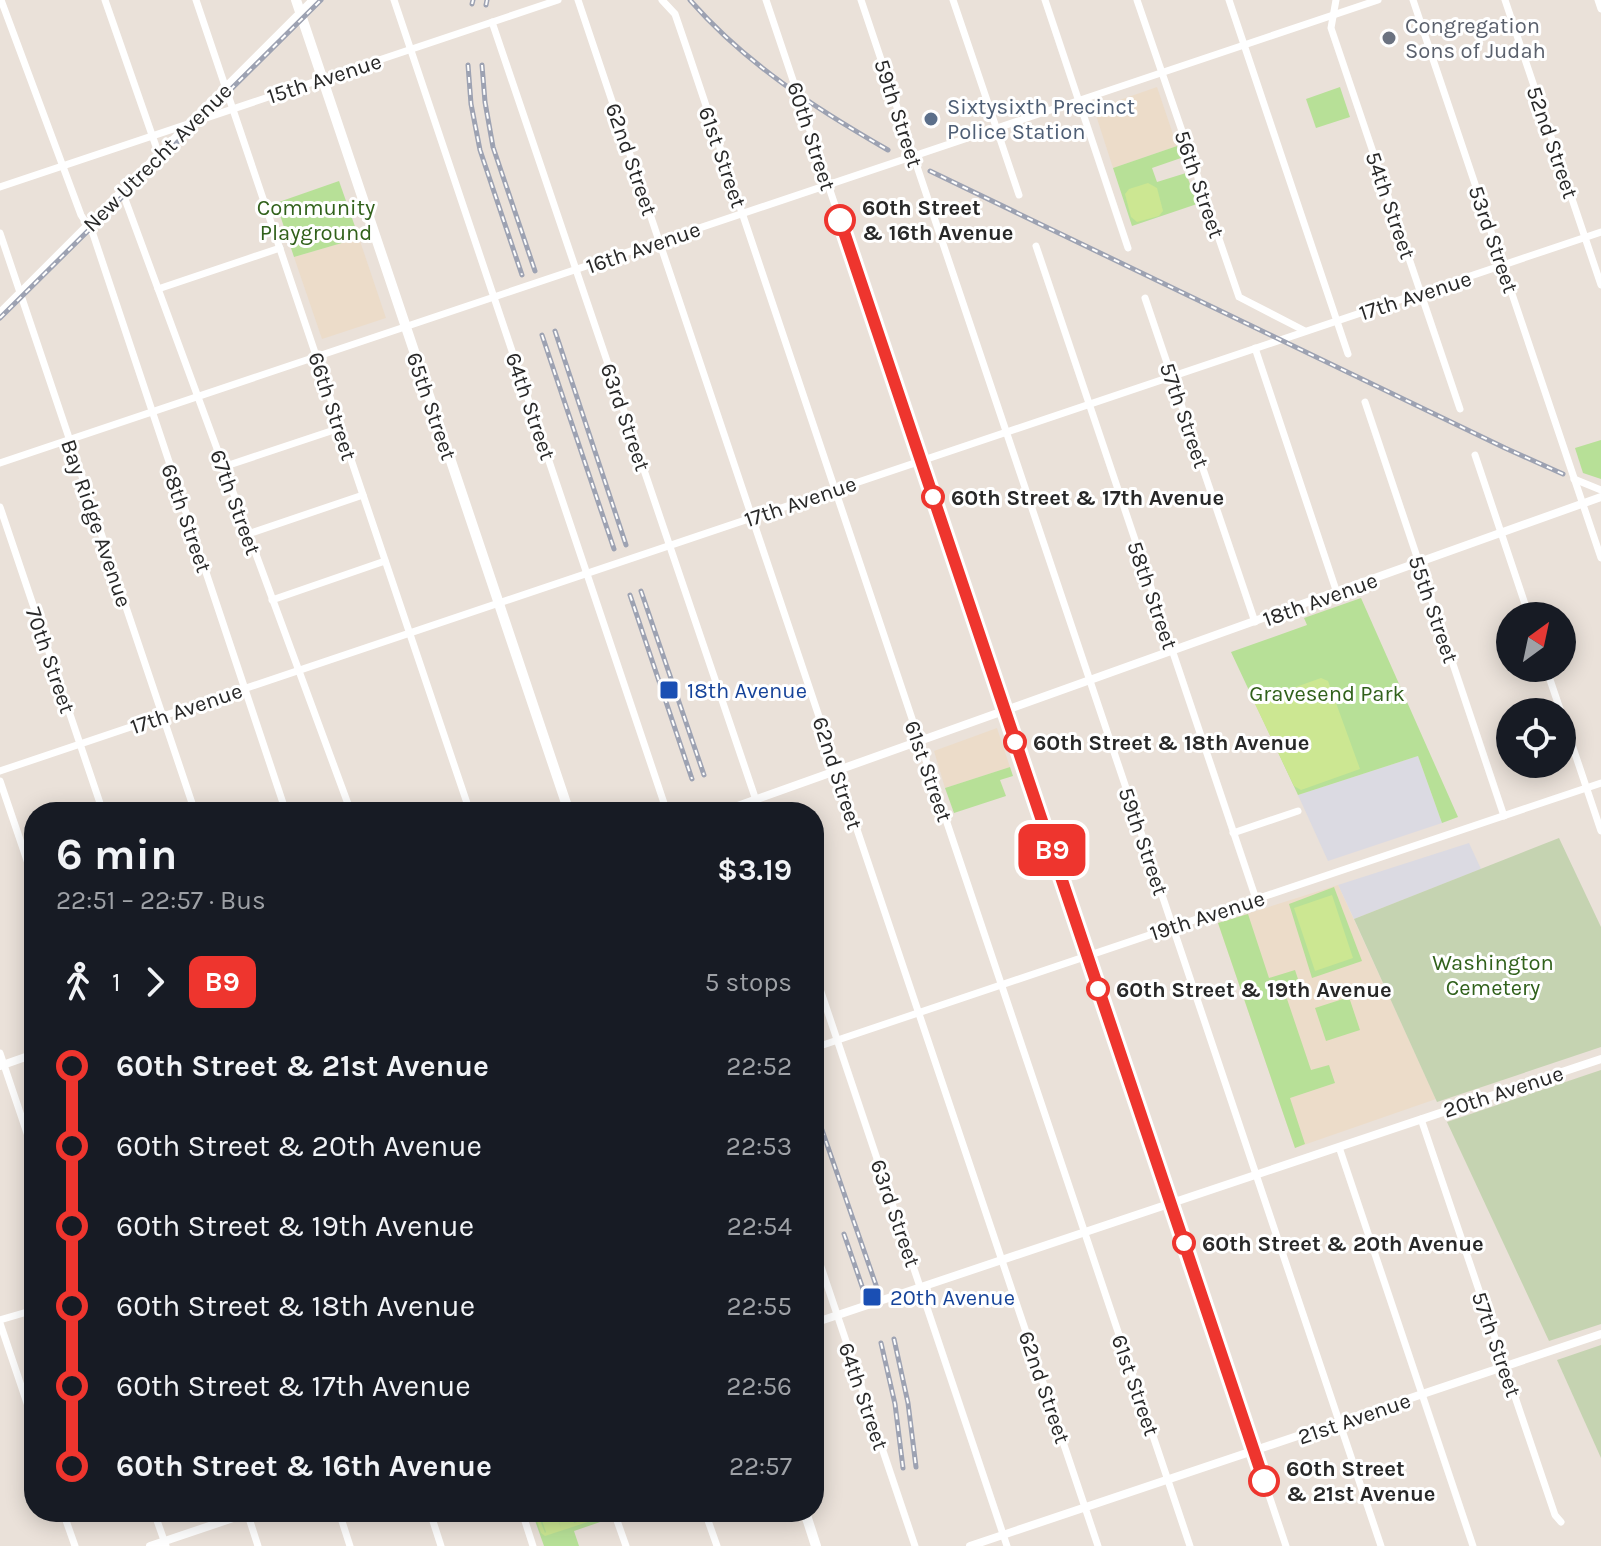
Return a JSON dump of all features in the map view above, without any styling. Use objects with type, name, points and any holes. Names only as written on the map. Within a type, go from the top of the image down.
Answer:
[{"type":"main road","name":"65th Street","points":[[296,0],[566,802]]},
{"type":"main road","points":[[808,1522],[816,1546]]},
{"type":"street","name":"68th Street","points":[[1,0],[81,215],[93,234],[283,802]]},
{"type":"street","points":[[105,0],[159,155]]},
{"type":"street","name":"66th Street","points":[[196,0],[467,802]]},
{"type":"street","name":"New Utrecht Avenue","points":[[0,313],[313,0]]},
{"type":"street","name":"64th Street","points":[[394,0],[664,802]]},
{"type":"street","name":"15th Avenue","points":[[0,187],[558,0]]},
{"type":"street","name":"62nd Street","points":[[578,0],[1098,1546]]},
{"type":"street","name":"61st Street","points":[[662,0],[675,14],[1190,1546]]},
{"type":"street","name":"60th Street","points":[[766,0],[1286,1546]]},
{"type":"street","name":"59th Street","points":[[861,0],[1381,1546]]},
{"type":"street","points":[[953,0],[1019,195]]},
{"type":"street","points":[[1045,0],[1128,248]]},
{"type":"street","name":"56th Street","points":[[1137,0],[1239,297],[1305,331]]},
{"type":"street","points":[[1229,0],[1348,354]]},
{"type":"street","name":"54th Street","points":[[1336,0],[1331,28],[1460,409]]},
{"type":"street","name":"16th Avenue","points":[[0,463],[1378,0]]},
{"type":"street","name":"53rd Street","points":[[1413,0],[1601,558]]},
{"type":"street","name":"52nd Street","points":[[1505,0],[1601,285]]},
{"type":"street","points":[[1598,0],[1601,9]]},
{"type":"street","name":"63rd Street","points":[[492,22],[756,800]]},
{"type":"street","name":"67th Street","points":[[122,191],[347,802]]},
{"type":"street","name":"17th Avenue","points":[[0,771],[1601,232]]},
{"type":"street","name":"Bay Ridge Avenue","points":[[0,233],[192,802]]},
{"type":"street","name":"58th Street","points":[[1036,246],[1256,899]]},
{"type":"street","points":[[158,289],[280,248]]},
{"type":"street","name":"57th Street","points":[[1145,298],[1255,622]]},
{"type":"street","points":[[1258,347],[1337,593]]},
{"type":"street","name":"55th Street","points":[[1365,402],[1504,816]]},
{"type":"street","points":[[223,467],[340,428]]},
{"type":"street","points":[[1475,455],[1524,602]]},
{"type":"street","points":[[1574,479],[1601,490]]},
{"type":"street","points":[[248,534],[363,495]]},
{"type":"street","name":"18th Avenue","points":[[750,802],[1601,497]]},
{"type":"street","name":"70th Street","points":[[0,507],[100,802]]},
{"type":"street","points":[[272,600],[385,561]]},
{"type":"street","points":[[1576,755],[1601,831]]},
{"type":"street","points":[[0,781],[24,852]]},
{"type":"street","name":"19th Avenue","points":[[824,1045],[1601,783]]},
{"type":"street","points":[[1233,833],[1298,811]]},
{"type":"street","name":"63rd Street","points":[[824,1000],[1007,1546]]},
{"type":"street","points":[[0,1053],[24,1126]]},
{"type":"street","points":[[2,1065],[24,1057]]},
{"type":"street","name":"20th Avenue","points":[[824,1320],[1601,1059]]},
{"type":"street","name":"57th Street","points":[[1421,1119],[1555,1515],[1561,1522]]},
{"type":"street","points":[[1339,1147],[1473,1546]]},
{"type":"street","name":"64th Street","points":[[824,1276],[915,1546]]},
{"type":"street","points":[[24,1314],[0,1322],[24,1394]]},
{"type":"street","name":"21st Avenue","points":[[970,1546],[1601,1334]]},
{"type":"street","points":[[67,1522],[75,1546]]},
{"type":"street","points":[[157,1522],[165,1544]]},
{"type":"street","points":[[150,1546],[165,1544],[222,1522]]},
{"type":"street","points":[[251,1522],[258,1546]]},
{"type":"street","points":[[342,1522],[350,1546]]},
{"type":"street","points":[[433,1522],[441,1546]]},
{"type":"street","points":[[525,1522],[533,1546]]},
{"type":"street","points":[[618,1522],[626,1546]]},
{"type":"street","points":[[709,1522],[717,1546]]},
{"type":"shaded area","points":[[1157,87],[1177,146],[1113,168],[1094,109]]},
{"type":"shaded area","points":[[359,238],[386,318],[322,339],[294,257]]},
{"type":"shaded area","points":[[997,728],[1010,767],[945,788],[934,751]]},
{"type":"shaded area","points":[[1418,756],[1442,823],[1328,861],[1298,795]]},
{"type":"shaded area","points":[[1469,843],[1481,869],[1354,919],[1338,885]]},
{"type":"shaded area","points":[[1338,885],[1436,1099],[1295,1148],[1218,923]]},
{"type":"green space","points":[[1340,87],[1350,117],[1316,128],[1306,99]]},
{"type":"green space","points":[[1177,146],[1181,158],[1152,168],[1157,182],[1186,173],[1197,204],[1132,226],[1113,168]]},
{"type":"green space","name":"Community Playground","points":[[339,181],[359,238],[294,257],[276,203]]},
{"type":"green space","points":[[1148,183],[1157,188],[1163,211],[1159,216],[1137,222],[1131,217],[1125,194],[1129,189]]},
{"type":"green space","points":[[1601,440],[1601,479],[1583,473],[1575,448]]},
{"type":"green space","name":"Gravesend Park","points":[[1361,598],[1458,817],[1442,823],[1418,756],[1298,795],[1231,652],[1307,625],[1304,618]]},
{"type":"green space","points":[[1321,678],[1328,681],[1360,769],[1301,790],[1294,786],[1254,702]]},
{"type":"green space","points":[[1010,767],[1013,776],[1000,780],[1006,796],[954,813],[945,788]]},
{"type":"green space","name":"Washington Cemetery","points":[[1559,838],[1601,927],[1601,1047],[1437,1102],[1354,919]]},
{"type":"green space","points":[[1334,887],[1362,961],[1312,978],[1289,904]]},
{"type":"green space","points":[[1332,895],[1353,958],[1315,971],[1294,908]]},
{"type":"green space","points":[[1248,914],[1269,978],[1295,970],[1301,988],[1285,993],[1311,1070],[1329,1065],[1335,1083],[1290,1098],[1305,1144],[1295,1148],[1218,923]]},
{"type":"green space","points":[[1349,997],[1360,1030],[1326,1041],[1315,1008]]},
{"type":"green space","points":[[1601,1070],[1601,1324],[1549,1341],[1447,1122]]},
{"type":"green space","points":[[1601,1345],[1601,1458],[1557,1360]]},
{"type":"green space","points":[[536,1522],[600,1522],[574,1531],[579,1546],[544,1546]]},
{"type":"green space","points":[[537,1522],[541,1522],[545,1533],[542,1522],[559,1522],[561,1528],[559,1522],[588,1522],[545,1536]]},
{"type":"railway","points":[[0,318],[321,0]]},
{"type":"railway","points":[[472,4],[473,0]]},
{"type":"railway","points":[[486,5],[487,0]]},
{"type":"railway","points":[[690,0],[758,65],[834,118],[888,150]]},
{"type":"railway","points":[[468,65],[471,104],[480,150],[522,275]]},
{"type":"railway","points":[[482,65],[493,147],[535,271]]},
{"type":"railway","points":[[930,171],[1563,474]]},
{"type":"railway","points":[[555,331],[626,545]]},
{"type":"railway","points":[[542,335],[614,549]]},
{"type":"railway","points":[[641,591],[704,775]]},
{"type":"railway","points":[[630,595],[692,779]]},
{"type":"railway","points":[[824,1136],[877,1288]]},
{"type":"railway","points":[[844,1234],[864,1292]]},
{"type":"railway","points":[[894,1339],[908,1403],[916,1467]]},
{"type":"railway","points":[[881,1343],[895,1404],[903,1468]]},
{"type":"bus line","name":"B9","points":[[840,220],[1264,1481]]},
{"type":"place","name":"Congregation Sons of Judah","points":[[1389,38]]},
{"type":"place","name":"Sixtysixth Precinct Police Station","points":[[931,119]]},
{"type":"place","name":"60th Street & 16th Avenue","points":[[840,220]]},
{"type":"place","name":"60th Street & 17th Avenue","points":[[933,497]]},
{"type":"place","name":"18th Avenue","points":[[669,690]]},
{"type":"place","name":"60th Street & 18th Avenue","points":[[1015,742]]},
{"type":"place","name":"60th Street & 19th Avenue","points":[[1098,989]]},
{"type":"place","name":"60th Street & 20th Avenue","points":[[1184,1243]]},
{"type":"place","name":"20th Avenue","points":[[872,1297]]},
{"type":"place","name":"60th Street & 21st Avenue","points":[[1264,1481]]}]
